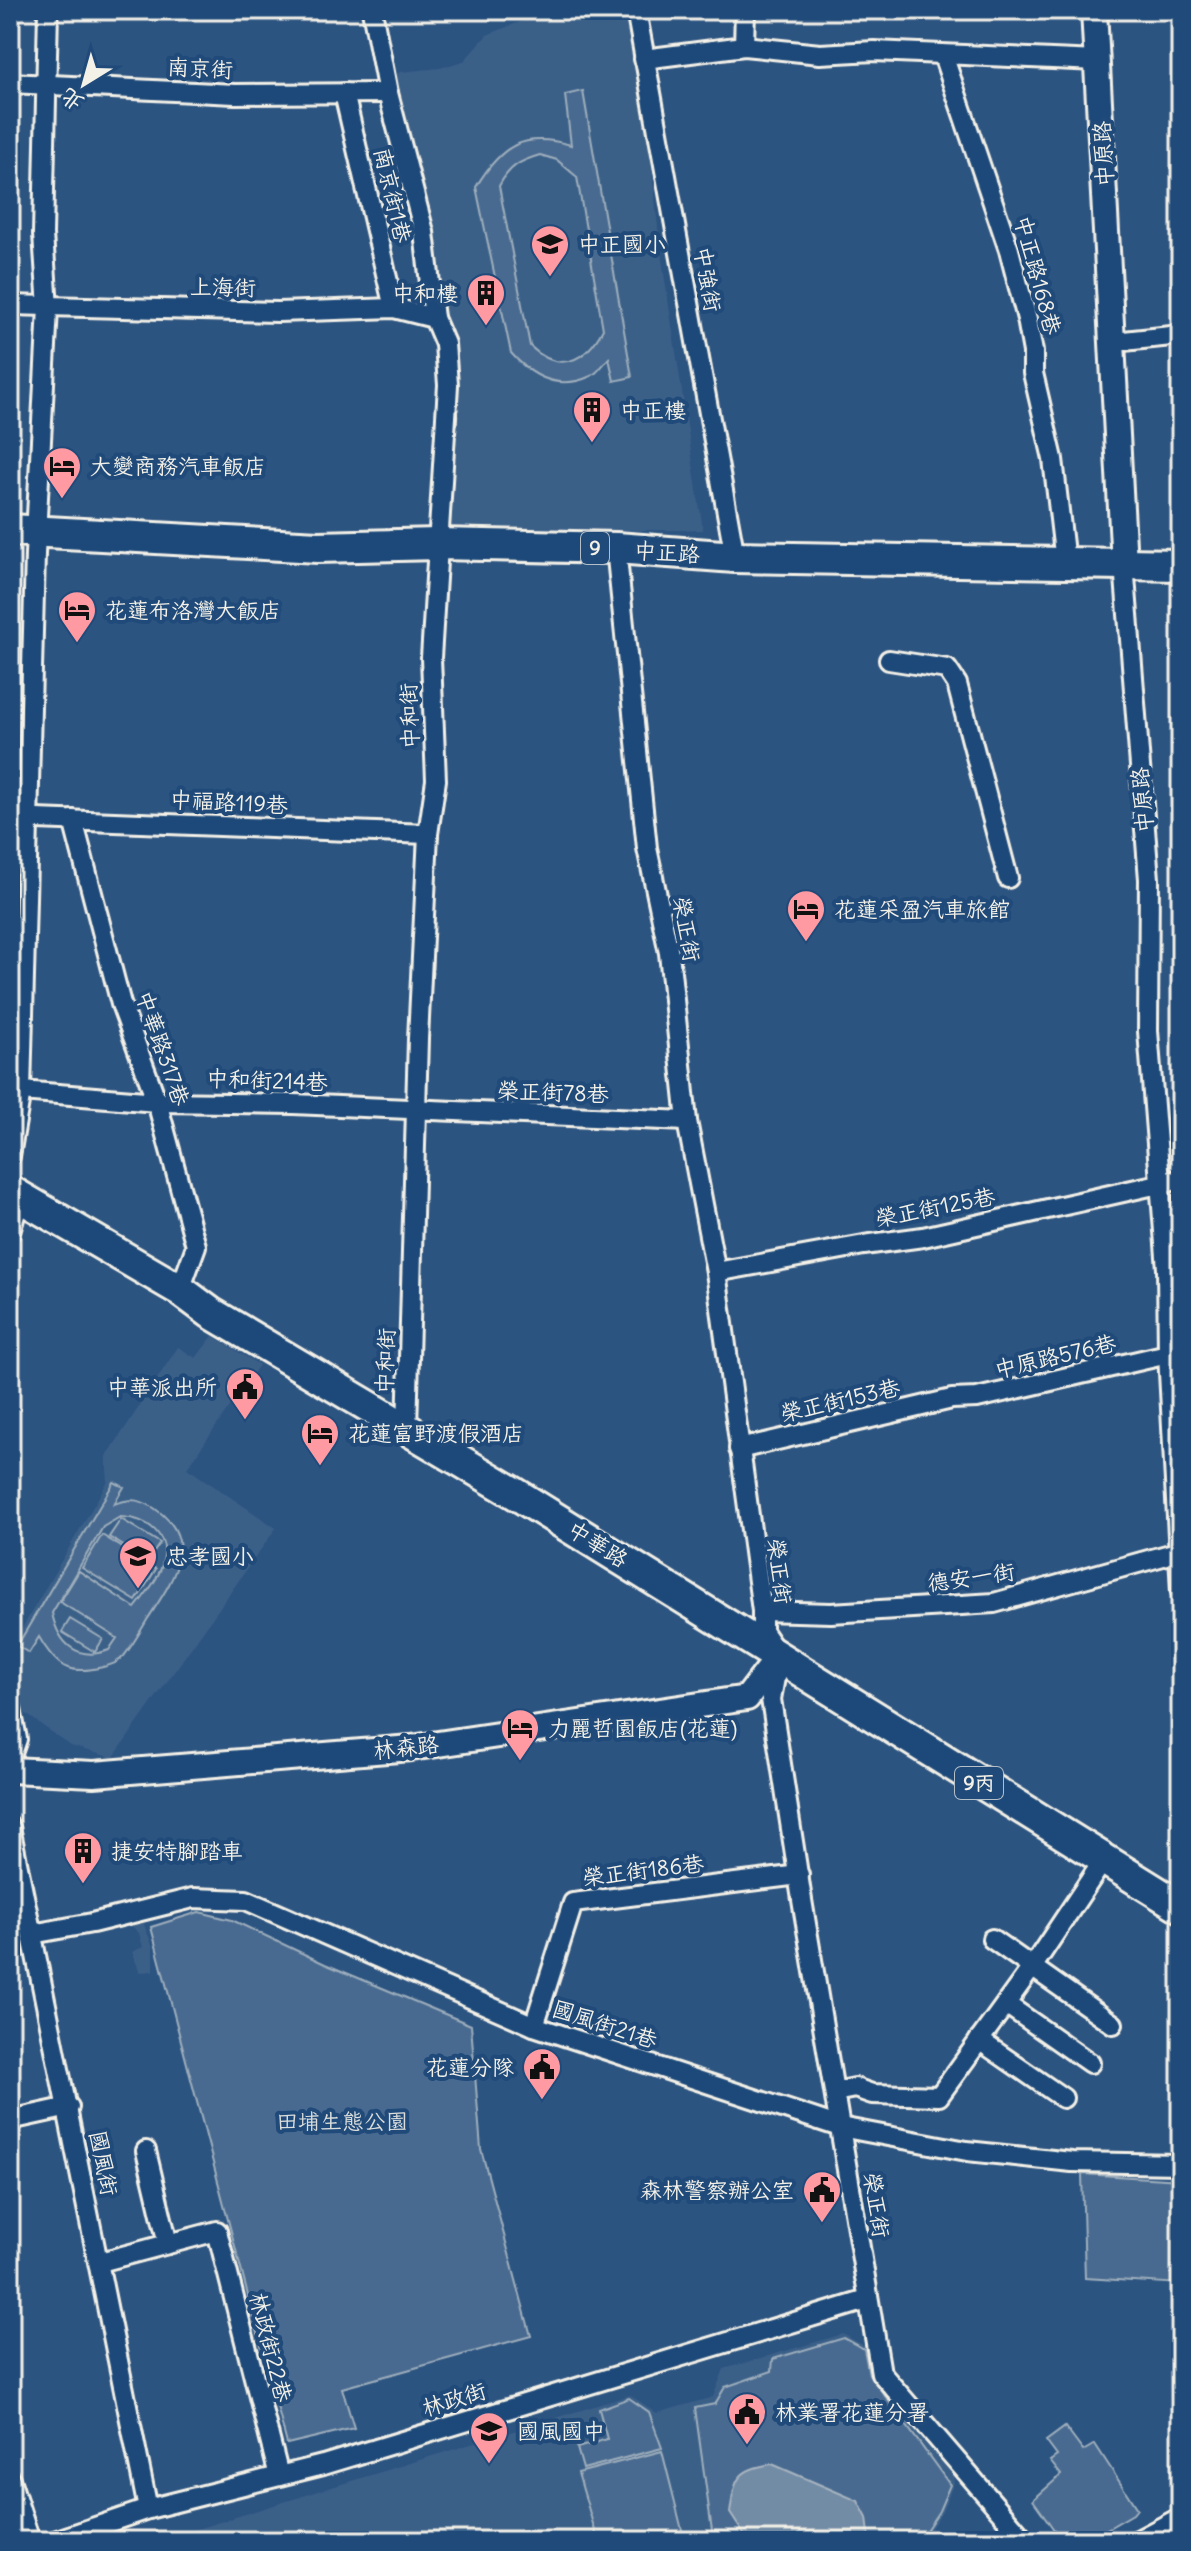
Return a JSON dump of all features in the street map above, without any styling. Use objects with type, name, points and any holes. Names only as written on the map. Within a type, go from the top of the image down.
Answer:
[{"type":"main road","name":"中正路","points":[[23,531],[318,547],[438,544],[616,548],[735,557],[1181,565]]},
{"type":"main road","name":"中華路","points":[[15,1194],[180,1290],[211,1313],[779,1656],[1181,1907]]},
{"type":"street","points":[[10,1156],[21,1091],[19,818],[28,749],[23,531],[48,308],[43,234],[48,10]]},
{"type":"street","name":"中和街","points":[[372,10],[388,93],[424,232],[434,318],[445,344],[448,385],[431,658],[436,780],[428,834],[407,1429]]},
{"type":"street","name":"中強街","points":[[636,10],[735,557]]},
{"type":"street","points":[[744,46],[745,10]]},
{"type":"street","name":"中原路","points":[[1094,10],[1124,564],[1149,879],[1148,1031],[1167,1269],[1168,1354],[1181,1591]]},
{"type":"street","points":[[644,59],[744,46],[820,54],[874,51],[1098,61]]},
{"type":"street","name":"中正路168巷","points":[[943,55],[1009,250],[1029,327],[1033,373],[1053,459],[1065,562]]},
{"type":"street","name":"南京街","points":[[10,83],[235,94],[388,93]]},
{"type":"street","name":"南京街1巷","points":[[344,93],[394,308]]},
{"type":"street","name":"上海街","points":[[10,305],[278,312],[394,308],[434,318]]},
{"type":"street","points":[[1114,342],[1181,335]]},
{"type":"street","name":"榮正街","points":[[616,548],[647,848],[669,953],[687,1121],[716,1272],[762,1611],[762,1631],[779,1656],[771,1699],[881,2373],[1026,2541]]},
{"type":"street","points":[[889,660],[947,669],[957,684],[1008,878]]},
{"type":"street","name":"中福路119巷","points":[[19,818],[428,834]]},
{"type":"street","name":"中華路317巷","points":[[73,820],[121,1004],[157,1102],[196,1246],[180,1290]]},
{"type":"street","name":"中和街214巷","points":[[21,1091],[157,1102],[293,1104],[416,1111]]},
{"type":"street","name":"榮正街78巷","points":[[416,1111],[687,1121]]},
{"type":"street","name":"榮正街125巷","points":[[716,1272],[923,1237],[1181,1179]]},
{"type":"street","points":[[10,1232],[15,1194]]},
{"type":"street","name":"中原路576巷","points":[[952,1399],[977,1398],[1168,1354]]},
{"type":"street","name":"榮正街153巷","points":[[739,1449],[952,1399]]},
{"type":"street","name":"德安一街","points":[[762,1611],[831,1613],[994,1603],[1180,1551]]},
{"type":"street","name":"林森路","points":[[10,1770],[94,1774],[411,1748],[506,1734],[747,1698],[779,1656]]},
{"type":"street","points":[[10,1704],[17,1739],[10,1759]]},
{"type":"street","name":"國風街","points":[[10,1827],[148,2509]]},
{"type":"street","points":[[835,2092],[855,2088],[872,2094],[939,2096],[1033,1966],[1103,1861]]},
{"type":"street","name":"榮正街186巷","points":[[534,2026],[573,1903],[799,1875]]},
{"type":"street","name":"國風街21巷","points":[[32,1934],[193,1898],[246,1900],[534,2026],[840,2127],[900,2140],[1072,2162],[1181,2164]]},
{"type":"street","points":[[992,1939],[1113,2024]]},
{"type":"street","points":[[1006,2004],[1090,2063]]},
{"type":"street","points":[[979,2040],[1063,2098]]},
{"type":"street","points":[[10,2120],[69,2107]]},
{"type":"street","points":[[100,2262],[168,2244],[146,2151]]},
{"type":"street","name":"林政街22巷","points":[[168,2244],[217,2231],[279,2476]]},
{"type":"street","name":"林政街","points":[[54,2541],[148,2509],[323,2465],[867,2300]]},
{"type":"street","points":[[10,2479],[30,2541]]},
{"type":"street","points":[[1136,2541],[1181,2517]]},
{"type":"shaded area","name":"中正國小","points":[[550,10],[635,10],[660,247],[703,530],[567,530],[449,536],[448,461],[459,377],[388,90],[390,80],[400,72],[440,68],[464,61],[487,35]]},
{"type":"shaded area","points":[[1181,891],[1181,1073],[1170,893]]},
{"type":"shaded area","name":"忠孝國小","points":[[213,1336],[259,1365],[187,1468],[276,1528],[113,1758],[71,1746],[22,1711],[14,1642],[108,1481],[106,1458],[120,1436],[178,1347],[196,1358]]},
{"type":"shaded area","points":[[143,1922],[153,1947],[153,1971],[140,1972],[132,1952],[143,1947],[139,1933],[132,1926]]},
{"type":"shaded area","name":"林業署花蓮分署","points":[[843,2334],[866,2347],[871,2374],[953,2476],[954,2483],[942,2511],[923,2541],[158,2541],[630,2395],[657,2413],[713,2397],[724,2369]]},
{"type":"shaded area","points":[[772,2464],[858,2501],[867,2518],[870,2541],[752,2541],[745,2536],[730,2513],[736,2484],[751,2469]]},
{"type":"green space","points":[[583,91],[632,377],[614,381],[609,358],[591,376],[557,382],[537,375],[511,353],[476,187],[495,161],[515,145],[540,140],[571,145],[565,95]],"holes":[[[540,155],[557,160],[577,177],[603,329],[588,350],[561,362],[541,355],[530,346],[499,186],[511,169],[526,160]]]},
{"type":"green space","points":[[114,1482],[124,1487],[114,1504],[139,1501],[154,1508],[169,1521],[177,1534],[180,1548],[178,1563],[165,1592],[124,1656],[109,1665],[81,1670],[57,1662],[39,1637],[29,1653],[17,1646]],"holes":[[[120,1517],[148,1525],[160,1537],[164,1554],[160,1571],[135,1608],[79,1571],[60,1602],[117,1638],[109,1650],[87,1654],[78,1651],[64,1641],[52,1613],[103,1527]]]},
{"type":"green space","points":[[121,1519],[160,1543],[148,1561],[109,1537]]},
{"type":"green space","points":[[102,1535],[156,1569],[136,1601],[82,1568]]},
{"type":"green space","points":[[70,1619],[103,1639],[95,1652],[62,1632]]},
{"type":"green space","name":"田埔生態公園","points":[[199,1912],[232,1920],[325,1964],[471,2025],[481,2149],[531,2336],[342,2388],[354,2428],[287,2444],[151,1927]]},
{"type":"green space","points":[[1082,2174],[1181,2180],[1181,2284],[1085,2278]]},
{"type":"green space","name":"林業署花蓮分署","points":[[844,2338],[864,2349],[869,2374],[950,2485],[939,2511],[919,2541],[716,2541],[713,2538],[695,2408],[715,2404],[725,2387],[772,2371],[773,2359]]},
{"type":"green space","points":[[629,2398],[649,2412],[662,2448],[583,2469],[577,2448],[607,2439],[599,2409]]},
{"type":"green space","points":[[1065,2427],[1083,2451],[1095,2444],[1137,2509],[1086,2541],[1062,2541],[1033,2500],[1061,2475],[1050,2461],[1057,2456],[1046,2441]]},
{"type":"green space","points":[[662,2451],[684,2538],[674,2541],[598,2541],[578,2473]]},
{"type":"place","name":"中正國小","points":[[550,278]]},
{"type":"place","name":"中和樓","points":[[486,327]]},
{"type":"place","name":"中正樓","points":[[592,444]]},
{"type":"place","name":"大變商務汽車飯店","points":[[62,500]]},
{"type":"place","name":"花蓮布洛灣大飯店","points":[[77,644]]},
{"type":"place","name":"花蓮采盈汽車旅館","points":[[806,943]]},
{"type":"place","name":"中華派出所","points":[[245,1421]]},
{"type":"place","name":"花蓮富野渡假酒店","points":[[320,1467]]},
{"type":"place","name":"忠孝國小","points":[[138,1590]]},
{"type":"place","name":"力麗哲園飯店(花蓮)","points":[[520,1762]]},
{"type":"place","name":"捷安特腳踏車","points":[[83,1885]]},
{"type":"place","name":"花蓮分隊","points":[[542,2101]]},
{"type":"place","name":"森林警察辦公室","points":[[822,2224]]},
{"type":"place","name":"林業署花蓮分署","points":[[747,2446]]},
{"type":"place","name":"國風國中","points":[[489,2465]]}]
